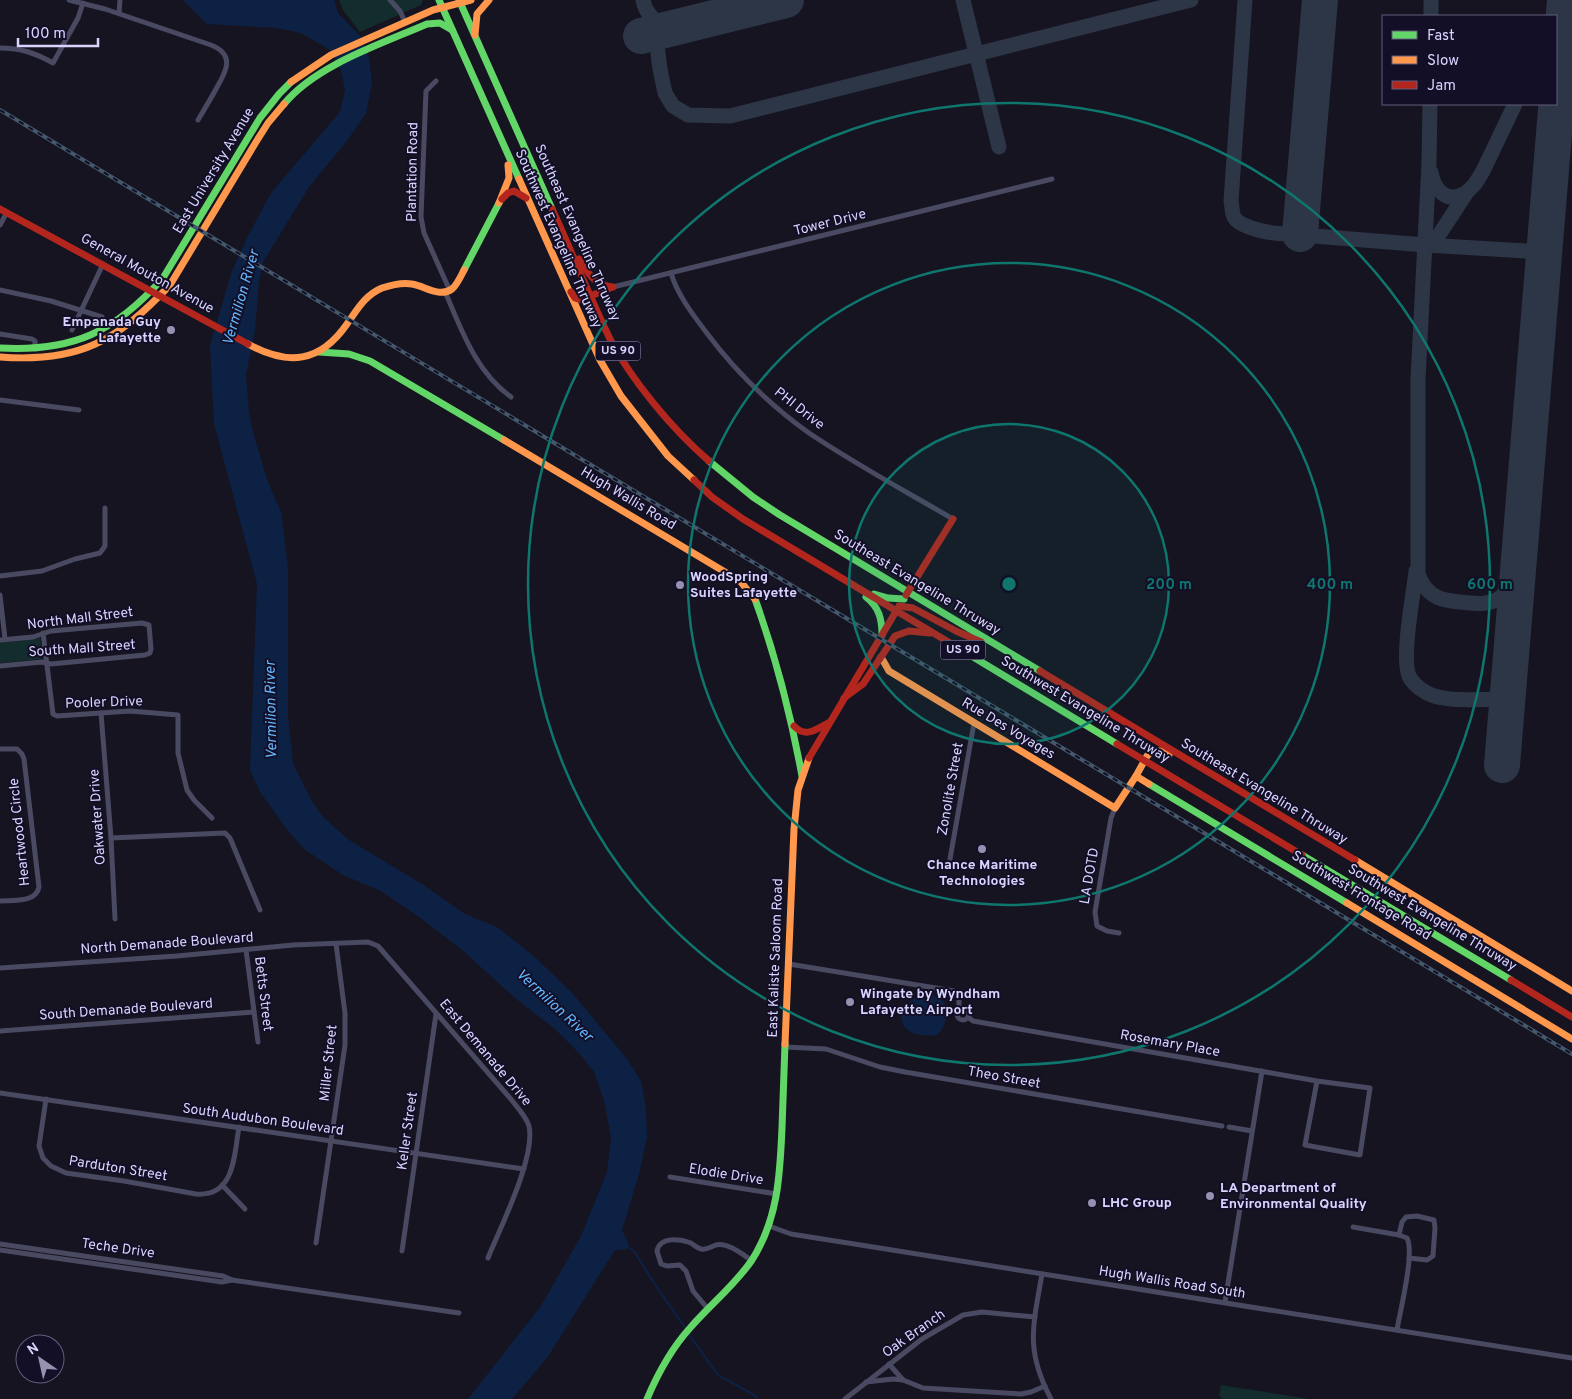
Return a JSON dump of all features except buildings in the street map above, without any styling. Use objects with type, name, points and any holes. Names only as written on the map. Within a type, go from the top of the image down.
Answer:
[{"type":"main road","name":"East University Avenue","points":[[0,348],[35,349],[65,345],[98,333],[127,315],[153,291],[172,264],[260,118],[279,94],[308,69],[331,55],[405,22],[440,3],[472,0]]},
{"type":"main road","points":[[475,36],[477,14],[489,0]]},
{"type":"main road","name":"Southeast Evangeline Thruway","points":[[459,1],[607,331],[632,374],[663,415],[694,448],[725,476],[756,499],[906,595],[1014,656],[1572,991]]},
{"type":"main road","name":"US 90","points":[[440,3],[501,143]]},
{"type":"main road","name":"East University Avenue","points":[[0,357],[36,359],[69,353],[99,343],[125,328],[138,318],[170,285],[255,144],[279,109],[295,92],[313,77],[335,65],[433,22],[444,24],[452,30]]},
{"type":"main road","points":[[247,140],[255,144]]},
{"type":"main road","points":[[448,292],[458,284],[499,203],[509,178],[501,143]]},
{"type":"main road","name":"Southwest Evangeline Thruway","points":[[501,143],[564,280],[590,342],[608,375],[635,415],[668,456],[692,480],[728,509],[774,539],[862,590],[898,608],[934,633],[1572,1017]]},
{"type":"main road","points":[[242,147],[250,152]]},
{"type":"main road","points":[[499,203],[510,191],[519,192],[527,199]]},
{"type":"main road","name":"General Mouton Avenue","points":[[3,210],[256,348],[285,358],[302,358],[328,347],[339,336],[362,302],[384,287],[412,284],[439,294],[448,292]]},
{"type":"main road","points":[[564,235],[594,281],[602,286],[613,287]]},
{"type":"main road","points":[[564,280],[574,287],[582,283],[582,278]]},
{"type":"main road","points":[[564,280],[577,299],[582,300],[613,287]]},
{"type":"main road","points":[[339,336],[340,346],[347,354]]},
{"type":"main road","points":[[35,349],[36,359]]},
{"type":"main road","name":"Hugh Wallis Road","points":[[319,352],[347,354],[364,358],[377,364],[740,581],[751,593],[760,611],[792,723],[802,776]]},
{"type":"main road","name":"East Kaliste Saloom Road","points":[[647,1399],[666,1360],[678,1342],[734,1282],[751,1260],[769,1226],[778,1194],[780,1176],[795,818],[802,776],[815,747],[953,519]]},
{"type":"main road","points":[[836,575],[872,601],[880,612],[883,622],[882,635]]},
{"type":"main road","points":[[862,590],[888,598],[906,595]]},
{"type":"main road","points":[[898,608],[913,608],[956,631],[1014,656]]},
{"type":"main road","points":[[844,698],[862,684],[895,636],[901,632],[909,631],[934,633]]},
{"type":"main road","points":[[881,657],[889,671]]},
{"type":"main road","points":[[874,668],[889,671]]},
{"type":"main road","name":"Rue Des Voyages","points":[[889,671],[1115,808]]},
{"type":"main road","points":[[792,723],[799,732],[807,734],[830,722]]},
{"type":"main road","points":[[1115,808],[1149,753],[1155,750],[1181,756]]},
{"type":"main road","points":[[1136,776],[1145,771],[1165,773]]},
{"type":"main road","name":"Southwest Frontage Road","points":[[1136,776],[1572,1039]]},
{"type":"street","points":[[69,0],[119,13],[211,44],[223,53],[227,62],[226,69],[198,120]]},
{"type":"street","points":[[119,13],[120,0]]},
{"type":"street","points":[[390,0],[400,11],[405,22]]},
{"type":"street","points":[[0,48],[22,49],[53,63],[78,18],[83,3]]},
{"type":"street","name":"Plantation Road","points":[[436,81],[426,91],[421,217],[424,234],[448,292]]},
{"type":"street","name":"Tower Drive","points":[[613,287],[1052,180]]},
{"type":"street","points":[[0,225],[3,210]]},
{"type":"street","points":[[72,330],[103,264]]},
{"type":"street","name":"PHI Drive","points":[[671,273],[680,293],[706,332],[734,366],[763,396],[808,432],[953,519]]},
{"type":"street","points":[[0,290],[102,317]]},
{"type":"street","points":[[448,292],[477,361],[495,384],[511,397]]},
{"type":"street","points":[[0,334],[32,339],[35,342],[35,349]]},
{"type":"street","points":[[0,400],[79,410]]},
{"type":"street","points":[[0,576],[42,571],[74,559],[100,553],[105,546],[105,508]]},
{"type":"street","points":[[0,595],[2,639]]},
{"type":"street","name":"North Mall Street","points":[[2,639],[33,637],[43,633],[142,623],[149,625],[151,639]]},
{"type":"street","name":"Pooler Drive","points":[[43,633],[54,714],[57,716],[130,711],[178,715],[178,753],[187,790],[212,818]]},
{"type":"street","name":"South Mall Street","points":[[0,666],[148,655],[151,652],[151,639]]},
{"type":"street","name":"Oakwater Drive","points":[[101,713],[111,838],[115,919]]},
{"type":"street","name":"Zonolite Street","points":[[950,859],[974,723]]},
{"type":"street","name":"Heartwood Circle","points":[[0,749],[16,749],[24,758],[39,887],[36,895],[31,898],[0,901]]},
{"type":"street","name":"LA DOTD","points":[[1115,808],[1111,818],[1095,912],[1097,926],[1107,931],[1119,933]]},
{"type":"street","points":[[111,838],[225,833],[230,838],[260,910]]},
{"type":"street","name":"East Demanade Drive","points":[[336,944],[368,942],[378,946],[510,1098],[527,1122],[530,1135],[524,1169],[488,1258]]},
{"type":"street","name":"North Demanade Boulevard","points":[[0,968],[293,945],[336,944]]},
{"type":"street","name":"Miller Street","points":[[316,1243],[344,1051],[344,1002],[336,944]]},
{"type":"street","name":"Betts Street","points":[[246,950],[258,1042]]},
{"type":"street","name":"Rosemary Place","points":[[788,964],[954,991],[959,995],[959,1009],[957,1013],[959,1018],[964,1020],[968,1017]]},
{"type":"street","name":"Rosemary Place","points":[[959,1009],[966,1009],[969,1012],[968,1017]]},
{"type":"street","name":"South Demanade Boulevard","points":[[0,1031],[254,1012]]},
{"type":"street","name":"Keller Street","points":[[402,1251],[436,1014]]},
{"type":"street","name":"Rosemary Place","points":[[968,1017],[973,1021],[1317,1081],[1370,1088],[1360,1155],[1305,1144],[1317,1081]]},
{"type":"street","name":"Theo Street","points":[[785,1047],[826,1049],[880,1067],[905,1072],[1222,1126]]},
{"type":"street","points":[[1225,1302],[1262,1071]]},
{"type":"street","name":"South Audubon Boulevard","points":[[0,1093],[524,1169]]},
{"type":"street","name":"Parduton Street","points":[[46,1099],[39,1146],[46,1162],[56,1170],[200,1194],[214,1191],[222,1186]]},
{"type":"street","points":[[239,1127],[231,1173],[222,1186],[245,1209]]},
{"type":"street","points":[[1229,1127],[1252,1131]]},
{"type":"street","name":"Elodie Drive","points":[[670,1177],[778,1194]]},
{"type":"street","points":[[1399,1234],[1402,1222],[1406,1217],[1417,1216],[1434,1220],[1433,1256],[1427,1260],[1409,1258]]},
{"type":"street","name":"Hugh Wallis Road South","points":[[769,1226],[798,1235],[1572,1358]]},
{"type":"street","points":[[1353,1227],[1399,1234],[1407,1238],[1409,1242],[1409,1258],[1397,1330]]},
{"type":"street","points":[[708,1309],[693,1291],[685,1268],[680,1264],[667,1266],[662,1264],[658,1251],[659,1245],[663,1241],[674,1240],[692,1244],[703,1249],[724,1245],[751,1260]]},
{"type":"street","name":"Teche Drive","points":[[0,1244],[134,1270],[222,1282],[232,1280]]},
{"type":"street","name":"Teche Drive","points":[[0,1250],[135,1263],[223,1276],[232,1280],[459,1314]]},
{"type":"street","points":[[134,1270],[135,1263]]},
{"type":"street","points":[[1042,1274],[1033,1348],[1039,1373],[1051,1399]]},
{"type":"street","name":"Oak Branch","points":[[845,1399],[922,1338],[956,1318],[968,1313],[982,1312],[1036,1317]]},
{"type":"street","points":[[889,1364],[902,1380]]},
{"type":"street","points":[[866,1382],[893,1379],[902,1380],[923,1388],[1021,1394],[1044,1386]]},
{"type":"green space","points":[[339,0],[423,0],[421,5],[360,32],[343,10]]},
{"type":"green space","points":[[40,638],[42,659],[0,663],[0,642]]},
{"type":"green space","points":[[1221,1385],[1310,1399],[1222,1399],[1219,1395]]},
{"type":"water","name":"Vermilion River","points":[[183,0],[334,0],[338,13],[361,37],[369,58],[372,82],[366,114],[309,187],[263,262],[259,281],[255,331],[246,375],[249,412],[254,436],[268,482],[281,512],[288,567],[288,716],[293,763],[310,798],[322,816],[349,840],[425,886],[465,914],[497,927],[535,957],[574,995],[627,1059],[641,1081],[646,1109],[647,1138],[639,1174],[622,1230],[629,1245],[627,1249],[615,1250],[547,1358],[512,1399],[468,1399],[541,1306],[581,1236],[607,1172],[611,1138],[604,1100],[594,1072],[580,1054],[555,1029],[515,998],[461,949],[381,891],[343,875],[304,849],[288,831],[260,792],[250,770],[257,584],[214,424],[210,345],[232,271],[248,236],[271,193],[340,112],[345,90],[341,71],[330,50],[301,33],[276,28],[207,24]]},
{"type":"water","points":[[919,996],[937,997],[946,1006],[947,1011],[944,1024],[941,1032],[935,1036],[911,1032],[902,1023],[901,1018],[905,1007]]},
{"type":"waterway","points":[[626,1246],[634,1251],[686,1329]]},
{"type":"waterway","points":[[688,1333],[718,1375],[756,1396],[757,1399]]},
{"type":"taxiway","points":[[643,0],[649,13],[667,30],[657,46],[665,93],[673,106],[688,115],[730,116],[1191,0]]},
{"type":"taxiway","points":[[963,0],[999,147]]},
{"type":"taxiway","points":[[1245,0],[1231,201],[1233,215],[1244,225],[1261,231],[1286,234],[1295,232],[1301,226],[1306,233],[1311,235]]},
{"type":"taxiway","points":[[1431,0],[1431,15]]},
{"type":"taxiway","points":[[1554,15],[1558,0]]},
{"type":"taxiway","points":[[1430,105],[1429,163],[1418,379],[1418,574],[1422,583],[1433,595],[1446,600],[1478,604],[1488,603],[1501,597],[1517,575]]},
{"type":"taxiway","points":[[1425,245],[1435,241],[1467,192],[1475,184],[1515,105]]},
{"type":"taxiway","points":[[1431,172],[1435,185],[1443,194],[1454,197],[1467,192]]},
{"type":"taxiway","points":[[1302,235],[1544,252]]},
{"type":"taxiway","points":[[1416,571],[1406,657],[1410,678],[1424,691],[1442,698],[1461,700],[1507,699]]},
{"type":"runway","points":[[641,36],[786,0]]},
{"type":"runway","points":[[1300,234],[1320,0]]},
{"type":"runway","points":[[1557,97],[1565,0]]},
{"type":"runway","points":[[1502,765],[1556,105]]},
{"type":"railway","points":[[0,110],[1572,1054]]},
{"type":"traffic: fast","points":[[439,0],[519,179]]},
{"type":"traffic: fast","points":[[459,0],[552,209]]},
{"type":"traffic: fast","points":[[284,104],[297,90],[313,78],[370,48],[427,24],[440,23],[452,30]]},
{"type":"traffic: fast","points":[[0,348],[50,346],[71,342],[91,335],[110,325],[145,297],[163,278],[260,118],[291,82]]},
{"type":"traffic: fast","points":[[464,270],[499,203]]},
{"type":"traffic: fast","points":[[319,352],[349,354],[370,361],[504,440]]},
{"type":"traffic: fast","points":[[709,461],[753,497],[780,515],[1040,671]]},
{"type":"traffic: fast","points":[[874,594],[888,598],[904,599]]},
{"type":"traffic: fast","points":[[866,597],[879,614],[882,635]]},
{"type":"traffic: fast","points":[[755,599],[782,687],[802,776]]},
{"type":"traffic: fast","points":[[955,646],[1117,744]]},
{"type":"traffic: fast","points":[[1149,784],[1347,903]]},
{"type":"traffic: fast","points":[[1302,855],[1511,980]]},
{"type":"traffic: fast","points":[[647,1399],[660,1371],[677,1344],[745,1269],[761,1244],[767,1229],[776,1196],[780,1163],[785,1044]]},
{"type":"traffic: slow","points":[[291,82],[331,55],[433,10],[471,0]]},
{"type":"traffic: slow","points":[[475,35],[477,14],[489,0]]},
{"type":"traffic: slow","points":[[0,357],[28,358],[75,352],[114,334],[132,321],[170,285],[256,142],[268,123],[284,104]]},
{"type":"traffic: slow","points":[[499,203],[509,178],[508,165]]},
{"type":"traffic: slow","points":[[519,179],[600,360],[621,396],[668,456],[694,480]]},
{"type":"traffic: slow","points":[[248,344],[277,356],[290,358],[314,353],[326,347],[337,337],[362,303],[376,291],[404,283],[437,292],[447,291],[456,285],[464,270]]},
{"type":"traffic: slow","points":[[504,440],[740,581],[755,599]]},
{"type":"traffic: slow","points":[[881,657],[889,671],[1115,808],[1136,776],[1149,784]]},
{"type":"traffic: slow","points":[[1136,776],[1147,756],[1152,751],[1161,751],[1169,755]]},
{"type":"traffic: slow","points":[[785,1044],[794,829],[798,790],[809,758]]},
{"type":"traffic: slow","points":[[1355,860],[1572,991]]},
{"type":"traffic: slow","points":[[1347,903],[1572,1039]]},
{"type":"traffic: jam","points":[[502,199],[508,193],[514,191],[526,198]]},
{"type":"traffic: jam","points":[[0,209],[248,344]]},
{"type":"traffic: jam","points":[[552,209],[602,323],[619,355],[654,404],[681,435],[709,461]]},
{"type":"traffic: jam","points":[[579,259],[589,274],[597,281],[613,287]]},
{"type":"traffic: jam","points":[[571,292],[575,298],[581,300],[610,288]]},
{"type":"traffic: jam","points":[[694,480],[712,497],[743,519],[955,646]]},
{"type":"traffic: jam","points":[[906,595],[953,519]]},
{"type":"traffic: jam","points":[[899,606],[913,608],[981,642]]},
{"type":"traffic: jam","points":[[809,758],[898,608]]},
{"type":"traffic: jam","points":[[844,698],[863,684],[895,636],[909,631],[930,633]]},
{"type":"traffic: jam","points":[[1040,671],[1355,860]]},
{"type":"traffic: jam","points":[[794,726],[802,732],[811,732],[828,723]]},
{"type":"traffic: jam","points":[[1117,744],[1302,855]]},
{"type":"traffic: jam","points":[[1511,980],[1572,1017]]},
{"type":"place","name":"Empanada Guy Lafayette","points":[[171,330]]},
{"type":"place","name":"WoodSpring Suites Lafayette","points":[[680,585]]},
{"type":"place","name":"Chance Maritime Technologies","points":[[982,849]]},
{"type":"place","name":"Wingate by Wyndham Lafayette Airport","points":[[850,1002]]},
{"type":"place","name":"LA Department of Environmental Quality","points":[[1210,1196]]},
{"type":"place","name":"LHC Group","points":[[1092,1203]]}]
